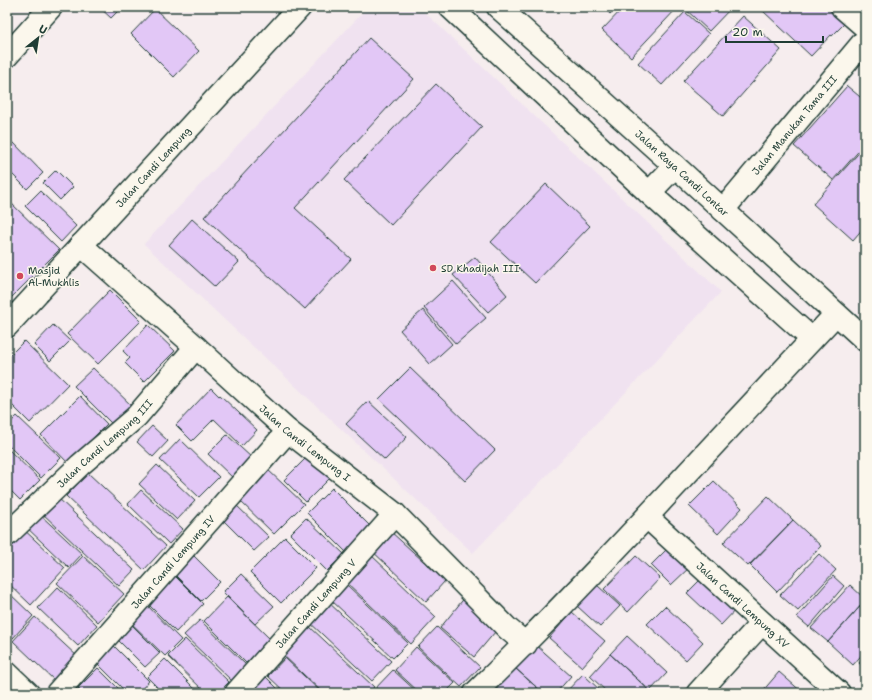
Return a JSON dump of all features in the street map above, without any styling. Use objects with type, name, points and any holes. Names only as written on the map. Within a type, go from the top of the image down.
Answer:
[{"type":"street","points":[[7,56],[51,7]]},
{"type":"street","name":"Jalan Candi Lempung","points":[[7,326],[300,7]]},
{"type":"street","points":[[450,7],[649,193],[812,339]]},
{"type":"street","name":"Jalan Raya Candi Lontar","points":[[498,7],[865,340]]},
{"type":"street","points":[[842,7],[865,27]]},
{"type":"street","name":"Jalan Manukan Tama III","points":[[722,210],[865,40]]},
{"type":"street","points":[[649,193],[675,166]]},
{"type":"street","name":"Jalan Candi Lempung I","points":[[81,245],[196,346],[288,431],[395,514],[508,629],[526,644]]},
{"type":"street","points":[[475,693],[526,644],[647,517],[836,314]]},
{"type":"street","name":"Jalan Candi Lempung III","points":[[7,535],[80,465],[136,417],[196,346]]},
{"type":"street","name":"Jalan Candi Lempung IV","points":[[56,693],[288,431]]},
{"type":"street","name":"Jalan Candi Lempung V","points":[[236,693],[395,514]]},
{"type":"street","name":"Jalan Candi Lempung XV","points":[[647,517],[839,693]]},
{"type":"street","points":[[698,693],[762,622]]},
{"type":"street","points":[[7,673],[28,693]]},
{"type":"shaded area","name":"SD Khadijah III","points":[[368,7],[419,7],[721,292],[473,553],[144,244]]},
{"type":"building","points":[[99,7],[122,7],[111,18]]},
{"type":"building","points":[[603,7],[617,7],[610,14]]},
{"type":"building","points":[[624,7],[678,7],[631,57],[602,30]]},
{"type":"building","points":[[683,7],[732,7],[709,31]]},
{"type":"building","points":[[767,7],[830,7],[846,22],[811,56],[763,11]]},
{"type":"building","points":[[155,9],[199,51],[174,77],[131,34]]},
{"type":"building","points":[[685,12],[709,34],[662,85],[638,63]]},
{"type":"building","points":[[743,16],[781,50],[723,116],[683,81]]},
{"type":"building","points":[[369,38],[414,79],[295,208],[351,259],[305,309],[204,217]]},
{"type":"building","points":[[436,84],[482,127],[391,225],[344,180]]},
{"type":"building","points":[[847,86],[865,101],[865,144],[833,180],[794,146]]},
{"type":"building","points":[[13,142],[43,173],[27,189],[7,169],[7,148]]},
{"type":"building","points":[[865,146],[865,226],[853,240],[813,204]]},
{"type":"building","points":[[56,170],[73,187],[60,200],[43,183]]},
{"type":"building","points":[[546,184],[590,226],[535,283],[491,242]]},
{"type":"building","points":[[40,191],[76,226],[61,242],[25,206]]},
{"type":"building","name":"Masjid Al-Mukhlis","points":[[7,199],[59,250],[7,302]]},
{"type":"building","points":[[192,219],[239,262],[215,287],[169,245]]},
{"type":"building","points":[[475,257],[507,295],[488,312],[453,275]]},
{"type":"building","points":[[453,281],[486,318],[456,344],[424,308]]},
{"type":"building","points":[[110,290],[141,321],[98,364],[67,334]]},
{"type":"building","points":[[423,310],[452,344],[430,364],[400,330]]},
{"type":"building","points":[[53,325],[70,341],[50,361],[34,345]]},
{"type":"building","points":[[148,325],[175,351],[144,382],[125,363],[130,358],[123,351]]},
{"type":"building","points":[[24,341],[68,384],[30,423],[7,400],[7,358]]},
{"type":"building","points":[[93,368],[137,411],[118,430],[74,386]]},
{"type":"building","points":[[410,368],[495,450],[465,481],[379,399]]},
{"type":"building","points":[[211,388],[257,430],[242,446],[214,419],[192,441],[176,425]]},
{"type":"building","points":[[80,396],[107,424],[68,463],[41,435]]},
{"type":"building","points":[[368,401],[407,437],[385,460],[346,424]]},
{"type":"building","points":[[17,416],[61,458],[41,478],[7,444],[7,426]]},
{"type":"building","points":[[152,426],[168,441],[153,457],[137,442]]},
{"type":"building","points":[[227,435],[252,458],[233,478],[208,454]]},
{"type":"building","points":[[180,439],[219,477],[199,497],[160,460]]},
{"type":"building","points":[[7,448],[40,480],[20,500],[7,487]]},
{"type":"building","points":[[308,456],[330,478],[306,502],[284,480]]},
{"type":"building","points":[[157,465],[195,501],[177,520],[139,484]]},
{"type":"building","points":[[266,468],[304,504],[274,534],[237,498]]},
{"type":"building","points":[[88,473],[166,546],[144,570],[66,496]]},
{"type":"building","points":[[714,481],[742,508],[718,534],[689,506]]},
{"type":"building","points":[[332,488],[371,527],[348,554],[307,513]]},
{"type":"building","points":[[141,490],[183,529],[169,544],[128,504]]},
{"type":"building","points":[[56,496],[134,570],[119,586],[41,512]]},
{"type":"building","points":[[768,496],[793,520],[748,566],[723,543]]},
{"type":"building","points":[[233,502],[269,537],[254,551],[219,516]]},
{"type":"building","points":[[35,510],[82,554],[69,568],[23,524]]},
{"type":"building","points":[[306,518],[344,554],[327,571],[290,534]]},
{"type":"building","points":[[793,520],[821,546],[777,592],[750,565]]},
{"type":"building","points":[[20,526],[65,568],[31,605],[7,582],[7,540]]},
{"type":"building","points":[[390,531],[445,581],[426,602],[369,548]]},
{"type":"building","points":[[285,537],[316,568],[281,603],[250,572]]},
{"type":"building","points":[[671,545],[691,566],[671,585],[651,565]]},
{"type":"building","points":[[191,553],[220,582],[201,601],[172,572]]},
{"type":"building","points":[[369,553],[436,617],[411,644],[344,580]]},
{"type":"building","points":[[819,554],[836,570],[798,611],[780,595]]},
{"type":"building","points":[[83,556],[124,594],[98,622],[57,583]]},
{"type":"building","points":[[636,556],[660,578],[628,612],[604,589]]},
{"type":"building","points":[[170,571],[203,604],[176,632],[142,598]]},
{"type":"building","points":[[241,574],[274,606],[255,624],[223,592]]},
{"type":"building","points":[[706,574],[739,606],[721,625],[687,593]]},
{"type":"building","points":[[833,576],[844,586],[809,627],[797,617]]},
{"type":"building","points":[[346,584],[408,643],[393,658],[331,600]]},
{"type":"building","points":[[597,585],[620,606],[600,627],[577,606]]},
{"type":"building","points":[[850,585],[865,599],[865,601],[828,642],[811,628]]},
{"type":"building","points":[[58,587],[97,625],[78,646],[38,608]]},
{"type":"building","points":[[7,591],[33,616],[13,638],[7,633]]},
{"type":"building","points":[[466,596],[501,625],[474,657],[440,628]]},
{"type":"building","points":[[227,597],[270,639],[246,663],[204,621]]},
{"type":"building","points":[[326,600],[391,661],[372,681],[307,620]]},
{"type":"building","points":[[865,601],[865,651],[853,665],[828,642]]},
{"type":"building","points":[[144,602],[181,640],[165,656],[127,619]]},
{"type":"building","points":[[665,606],[703,642],[686,660],[647,624]]},
{"type":"building","points":[[572,612],[605,641],[582,667],[549,638]]},
{"type":"building","points":[[35,617],[78,657],[55,681],[13,641]]},
{"type":"building","points":[[126,619],[160,653],[145,667],[112,634]]},
{"type":"building","points":[[200,620],[247,666],[232,681],[184,635]]},
{"type":"building","points":[[309,626],[374,687],[369,693],[323,693],[282,654]]},
{"type":"building","points":[[437,627],[480,667],[461,687],[418,647]]},
{"type":"building","points":[[627,636],[667,673],[650,691],[610,654]]},
{"type":"building","points":[[185,639],[229,682],[218,693],[206,693],[168,656]]},
{"type":"building","points":[[110,642],[149,681],[138,693],[127,693],[93,659]]},
{"type":"building","points":[[536,645],[571,676],[556,693],[543,693],[515,668]]},
{"type":"building","points":[[416,647],[455,683],[445,693],[420,693],[395,670]]},
{"type":"building","points":[[610,654],[650,691],[648,693],[608,693],[590,676]]},
{"type":"building","points":[[865,656],[865,669],[859,663]]},
{"type":"building","points":[[285,658],[322,693],[286,693],[268,676]]},
{"type":"building","points":[[165,659],[199,693],[163,693],[147,677]]},
{"type":"building","points":[[98,668],[123,693],[83,693],[78,688]]},
{"type":"building","points":[[515,668],[543,693],[493,693]]},
{"type":"building","points":[[393,670],[418,693],[371,693]]},
{"type":"building","points":[[779,672],[803,693],[761,693]]},
{"type":"building","points":[[583,674],[603,693],[565,693]]},
{"type":"building","points":[[264,675],[282,693],[247,693]]},
{"type":"place","name":"SD Khadijah III","points":[[433,268]]},
{"type":"place","name":"Masjid Al-Mukhlis","points":[[20,276]]}]
